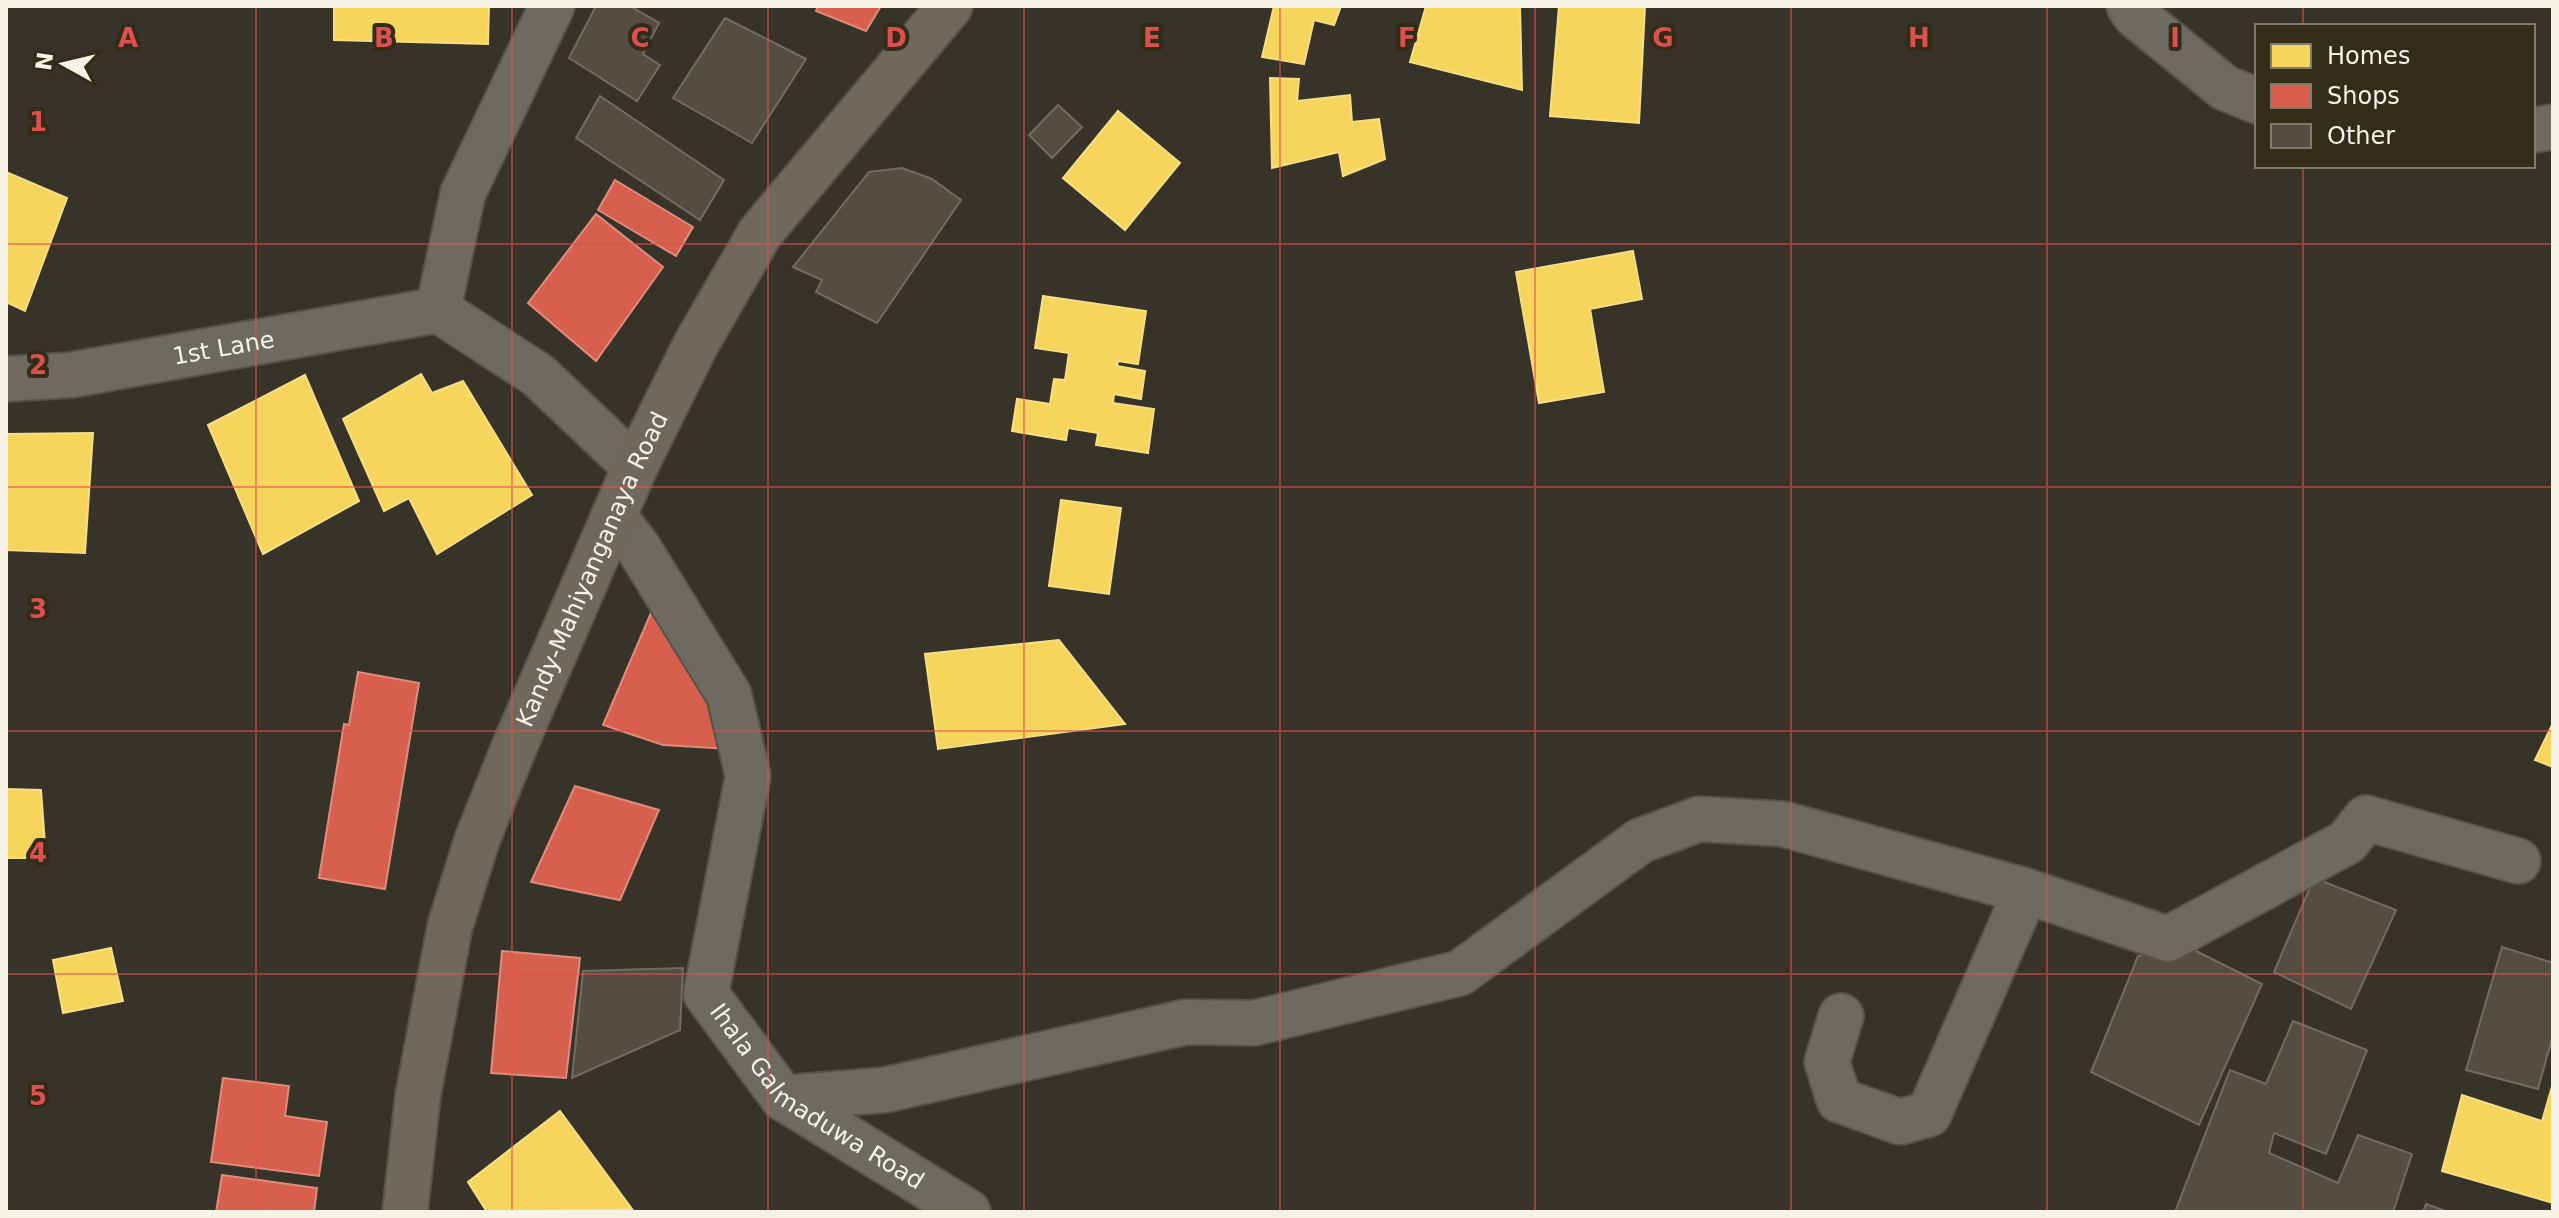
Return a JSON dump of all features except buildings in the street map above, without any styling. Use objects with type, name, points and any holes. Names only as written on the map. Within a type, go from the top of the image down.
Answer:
[{"type":"highway","name":"Kandy-Mahiyanganaya Road","points":[[405,1212],[418,1095],[450,926],[477,840],[635,467],[695,346],[760,233],[950,6]]},
{"type":"street","points":[[552,6],[463,193],[438,310],[538,375],[635,467]]},
{"type":"street","points":[[2129,6],[2135,15],[2225,88],[2255,100]]},
{"type":"street","name":"1st Lane","points":[[6,379],[71,375],[438,310]]},
{"type":"street","name":"Ihala Galmaduwa Road","points":[[614,516],[639,549],[729,695],[748,776],[706,994],[783,1098],[968,1212]]},
{"type":"street","points":[[783,1098],[885,1090],[1186,1022],[1254,1023],[1460,973],[1640,841],[1699,819],[1783,824],[2026,891],[2168,939],[2347,842],[2366,818],[2518,861]]},
{"type":"street","points":[[1841,1016],[1827,1062],[1839,1100],[1900,1122],[1929,1114],[2026,891]]}]
